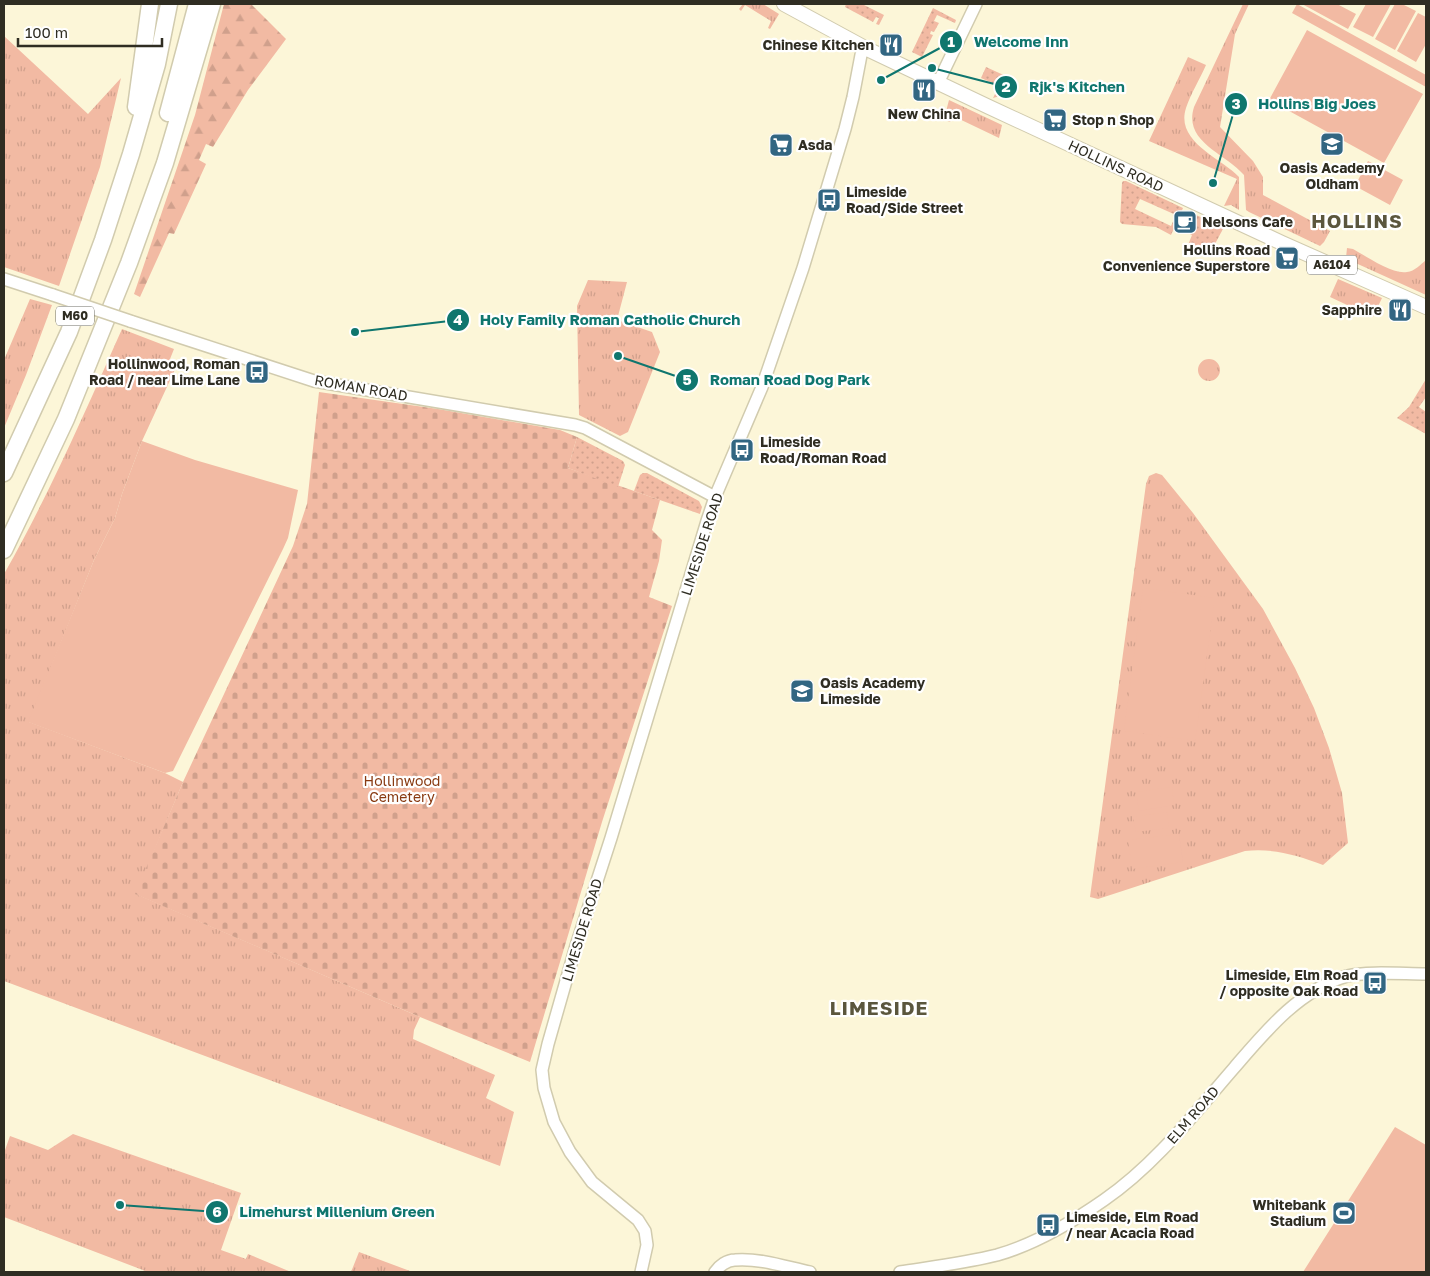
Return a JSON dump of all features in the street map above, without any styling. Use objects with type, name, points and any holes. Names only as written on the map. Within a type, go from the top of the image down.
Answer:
[{"type":"highway","name":"M60","points":[[131,154],[142,54],[150,4]]},
{"type":"highway","name":"M60","points":[[4,473],[69,332],[103,240],[131,154],[156,64],[169,4]]},
{"type":"highway","name":"M60","points":[[129,263],[197,4]]},
{"type":"highway","name":"M60","points":[[4,550],[66,419],[129,263],[165,163],[212,4]]},
{"type":"main road","name":"HOLLINS ROAD","points":[[784,4],[865,48],[938,83],[1426,307]]},
{"type":"street","points":[[938,83],[976,4]]},
{"type":"street","name":"LIMESIDE ROAD","points":[[641,1272],[647,1245],[643,1226],[592,1182],[570,1152],[554,1122],[544,1088],[542,1070],[576,946],[715,497],[762,387],[803,268],[845,129],[854,97],[861,55],[865,48]]},
{"type":"street","name":"ROMAN ROAD","points":[[4,279],[314,381],[585,428],[715,497]]},
{"type":"street","name":"ELM ROAD","points":[[900,1272],[997,1255],[1049,1235],[1106,1200],[1157,1157],[1274,1022],[1306,996],[1327,984],[1347,976],[1358,974],[1426,974]]},
{"type":"street","points":[[715,1272],[718,1268],[734,1260],[759,1262],[810,1272]]},
{"type":"green space","points":[[224,4],[251,4],[286,39],[248,90],[213,147],[206,144],[199,160],[206,164],[174,234],[169,233],[140,297],[134,294],[195,115]]},
{"type":"green space","points":[[743,4],[763,4],[779,14],[770,29],[768,28],[771,21],[745,5],[741,11],[739,9]]},
{"type":"green space","points":[[846,4],[862,4],[884,15],[879,25],[876,24],[879,18],[876,17],[873,22],[845,7]]},
{"type":"green space","points":[[1243,4],[1249,4],[1235,34],[1220,127],[1253,161],[1263,177],[1263,195],[1330,231],[1320,246],[1246,210],[1244,175],[1208,146],[1194,129],[1192,119],[1194,107]]},
{"type":"green space","points":[[1297,4],[1426,75],[1426,87],[1292,13]]},
{"type":"green space","points":[[1302,4],[1337,4],[1356,14],[1348,29]]},
{"type":"green space","points":[[1366,4],[1391,4],[1373,37],[1353,27]]},
{"type":"green space","points":[[1395,4],[1402,4],[1416,11],[1395,50],[1375,39]]},
{"type":"green space","points":[[933,8],[956,20],[955,23],[937,15],[934,21],[939,23],[934,32],[931,31],[930,34],[933,35],[922,57],[912,52]]},
{"type":"green space","points":[[1418,13],[1426,17],[1426,44],[1416,62],[1397,51]]},
{"type":"green space","points":[[1307,30],[1423,94],[1384,163],[1269,100]]},
{"type":"green space","points":[[4,36],[88,114],[121,78],[100,167],[59,286],[4,267]]},
{"type":"green space","points":[[1188,57],[1206,65],[1186,108],[1184,120],[1187,130],[1193,140],[1239,177],[1239,210],[1231,205],[1224,206],[1237,179],[1149,141]]},
{"type":"green space","points":[[986,67],[1008,77],[1000,96],[993,98],[999,86],[981,78]]},
{"type":"green space","points":[[949,100],[1002,125],[999,138],[953,116],[950,122],[944,119]]},
{"type":"green space","points":[[1368,161],[1403,180],[1390,205],[1355,186]]},
{"type":"green space","points":[[1126,181],[1183,208],[1171,235],[1156,227],[1122,224],[1120,222],[1122,183]],"holes":[[[1140,199],[1176,215],[1171,226],[1135,209]]]},
{"type":"green space","points":[[1196,215],[1224,227],[1208,257],[1188,245],[1192,235],[1188,233]]},
{"type":"green space","points":[[1347,248],[1353,249],[1394,271],[1407,272],[1417,268],[1426,260],[1426,295],[1349,260],[1346,258]]},
{"type":"green space","points":[[1338,279],[1382,298],[1373,317],[1330,297]]},
{"type":"green space","points":[[588,280],[627,282],[617,320],[652,332],[660,352],[628,432],[620,436],[579,415],[577,306]]},
{"type":"green space","points":[[30,299],[52,305],[4,428],[4,360]]},
{"type":"green space","points":[[122,329],[174,349],[170,359],[178,363],[142,441],[115,518],[94,560],[29,722],[165,773],[183,782],[136,894],[420,1017],[414,1030],[413,1039],[495,1075],[486,1098],[514,1112],[500,1166],[4,981],[4,574],[51,484]]},
{"type":"green space","points":[[1205,359],[1213,359],[1220,366],[1220,374],[1213,381],[1205,381],[1198,374],[1198,366]]},
{"type":"green space","points":[[1426,379],[1426,397],[1419,407],[1426,412],[1426,434],[1397,418],[1409,407]]},
{"type":"green space","name":"Hollinwood Cemetery","points":[[319,392],[438,409],[560,430],[577,437],[568,468],[660,500],[652,530],[662,540],[659,561],[649,597],[672,606],[602,822],[530,1062],[420,1017],[135,894],[183,782],[293,546],[307,504]]},
{"type":"green space","points":[[577,437],[623,461],[625,465],[618,487],[568,468]]},
{"type":"green space","points":[[142,441],[195,460],[298,490],[288,538],[283,549],[173,771],[165,773],[28,722],[94,560],[115,518]]},
{"type":"green space","points":[[647,473],[699,501],[702,507],[700,514],[634,491],[640,475]]},
{"type":"green space","points":[[1156,473],[1162,475],[1193,513],[1263,609],[1295,668],[1314,708],[1329,748],[1342,793],[1348,843],[1323,865],[1285,853],[1245,851],[1098,899],[1090,897],[1146,484],[1149,476]]},
{"type":"green space","points":[[1143,588],[1215,598],[1195,741],[1124,731]]},
{"type":"green space","points":[[1172,787],[1174,805],[1139,811],[1136,792]]},
{"type":"green space","points":[[1167,812],[1169,828],[1136,832],[1133,817]]},
{"type":"green space","points":[[1179,834],[1183,862],[1132,869],[1128,840]]},
{"type":"green space","points":[[1395,1127],[1426,1145],[1426,1272],[1303,1272]]},
{"type":"green space","points":[[73,1134],[241,1193],[221,1250],[246,1259],[248,1254],[291,1272],[148,1272],[4,1217],[4,1153],[10,1136],[48,1150]]},
{"type":"green space","points":[[359,1252],[410,1271],[351,1272]]},
{"type":"place","name":"Chinese Kitchen","points":[[891,45]]},
{"type":"place","name":"Rjk's Kitchen","points":[[932,68]]},
{"type":"place","name":"Welcome Inn","points":[[881,80]]},
{"type":"place","name":"New China","points":[[924,90]]},
{"type":"place","name":"Stop n Shop","points":[[1055,120]]},
{"type":"place","name":"Oasis Academy Oldham","points":[[1332,144]]},
{"type":"place","name":"Asda","points":[[781,145]]},
{"type":"place","name":"Hollins Big Joes","points":[[1213,183]]},
{"type":"place","name":"Limeside Road/Side Street","points":[[829,200]]},
{"type":"place","name":"Nelsons Cafe","points":[[1185,222]]},
{"type":"place","name":"Hollins Road Convenience Superstore","points":[[1287,258]]},
{"type":"place","name":"Sapphire","points":[[1400,310]]},
{"type":"place","name":"Holy Family Roman Catholic Church","points":[[355,332]]},
{"type":"place","name":"Roman Road Dog Park","points":[[618,356]]},
{"type":"place","name":"Hollinwood, Roman Road / near Lime Lane","points":[[257,372]]},
{"type":"place","name":"Limeside Road/Roman Road","points":[[742,450]]},
{"type":"place","name":"Oasis Academy Limeside","points":[[802,691]]},
{"type":"place","name":"Limeside, Elm Road / opposite Oak Road","points":[[1375,983]]},
{"type":"place","name":"Limehurst Millenium Green","points":[[120,1205]]},
{"type":"place","name":"Whitebank Stadium","points":[[1344,1213]]},
{"type":"place","name":"Limeside, Elm Road / near Acacia Road","points":[[1048,1225]]},
{"type":"district","name":"HOLLINS","points":[[1357,221]]},
{"type":"district","name":"LIMESIDE","points":[[879,1008]]}]
